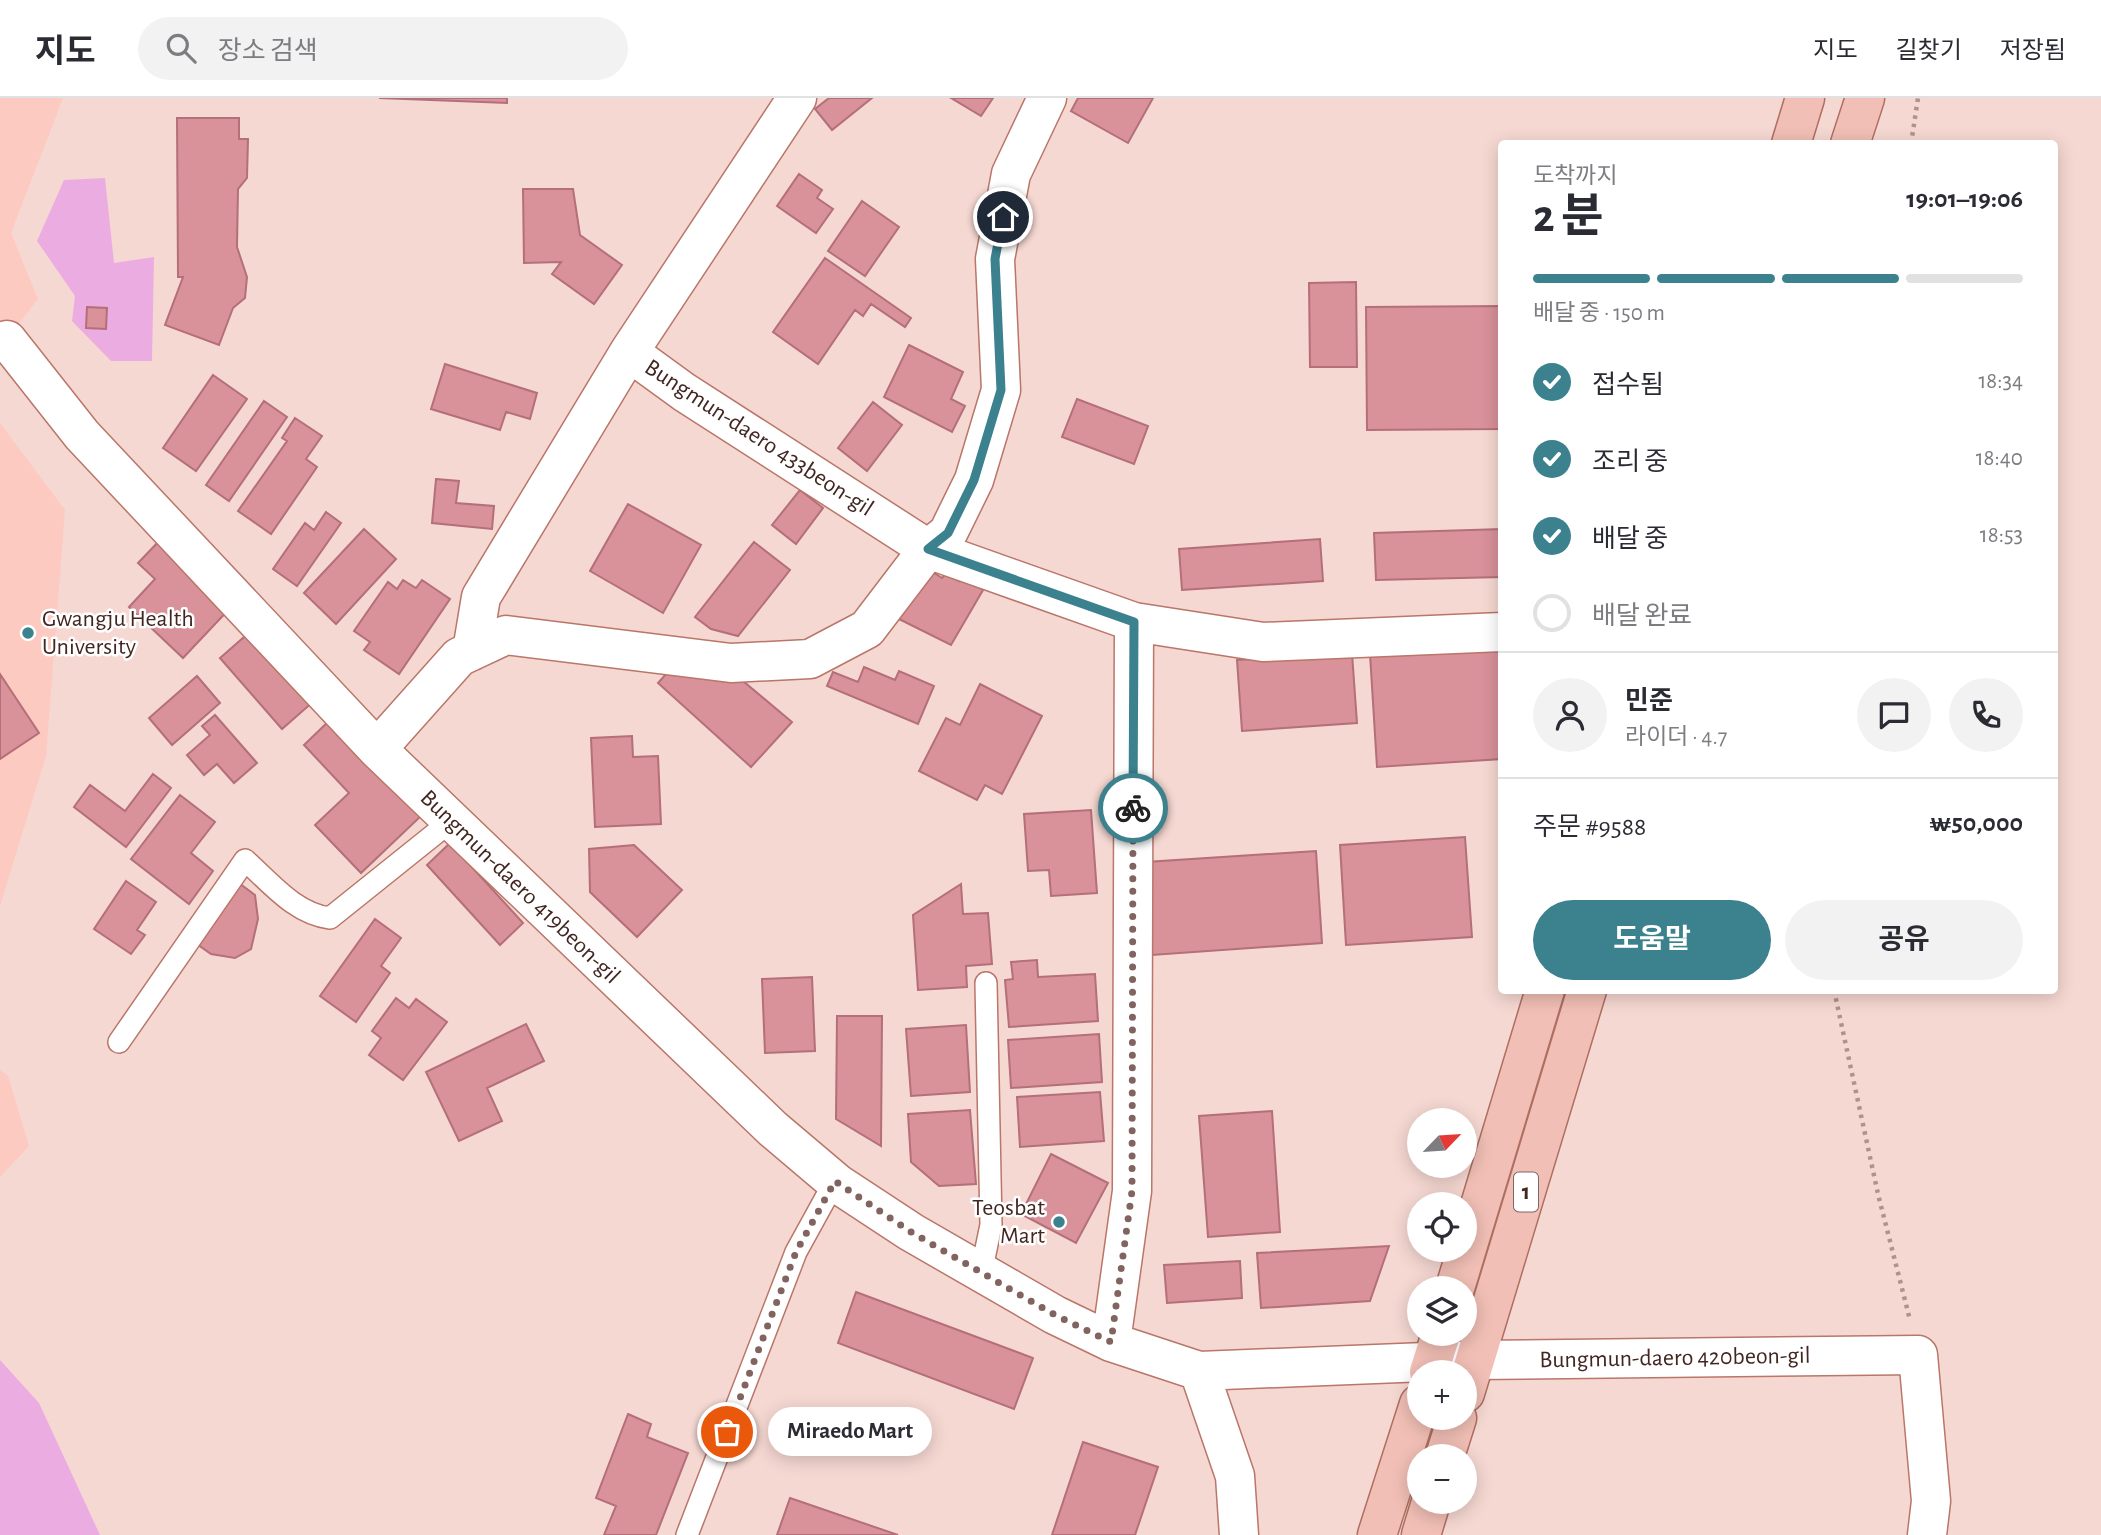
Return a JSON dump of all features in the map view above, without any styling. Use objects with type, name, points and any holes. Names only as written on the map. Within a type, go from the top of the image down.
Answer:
[{"type":"main road","points":[[1792,140],[1805,98]]},
{"type":"main road","points":[[1851,140],[1864,98]]},
{"type":"main road","name":"1","points":[[1459,1276],[1544,994]]},
{"type":"main road","name":"1","points":[[1475,1360],[1586,994]]},
{"type":"main road","points":[[1377,1535],[1411,1430]]},
{"type":"main road","points":[[1421,1535],[1427,1514]]},
{"type":"street","points":[[629,352],[797,98]]},
{"type":"street","points":[[377,750],[459,657],[506,635],[731,663],[810,659],[867,629],[928,549],[948,533],[974,480],[1001,390],[995,259],[1011,174],[1047,98]]},
{"type":"street","name":"Bungmun-daero 419beon-gil","points":[[7,340],[82,435],[377,750],[763,1120],[835,1181],[911,1232],[1055,1315],[1111,1342],[1199,1371],[1434,1356]]},
{"type":"street","name":"Bungmun-daero 433beon-gil","points":[[472,651],[481,597],[629,352],[684,393],[928,549],[1134,622],[1264,642],[1498,632]]},
{"type":"street","points":[[1111,1342],[1132,1191],[1134,622]]},
{"type":"street","points":[[1918,1355],[1931,1501],[1927,1535]]},
{"type":"street","name":"Bungmun-daero 420beon-gil","points":[[1477,1376],[1918,1355]]},
{"type":"street","points":[[1199,1371],[1235,1476],[1239,1535]]},
{"type":"lane","points":[[119,1042],[245,860],[300,909],[313,916],[330,918],[451,821]]},
{"type":"lane","points":[[981,1273],[991,1225],[986,983]]},
{"type":"lane","points":[[687,1535],[796,1252],[835,1181]]},
{"type":"path","points":[[1911,140],[1918,98]]},
{"type":"path","points":[[1835,994],[1878,1194],[1918,1355]]},
{"type":"shaded area","points":[[0,98],[63,98],[11,233],[38,299],[0,347]]},
{"type":"shaded area","points":[[105,178],[114,263],[154,257],[152,361],[111,361],[72,321],[75,296],[37,241],[64,180]]},
{"type":"shaded area","name":"Gwangju Health University","points":[[0,423],[65,510],[46,756],[0,906]]},
{"type":"shaded area","points":[[0,1070],[8,1076],[29,1146],[0,1177]]},
{"type":"shaded area","points":[[0,1360],[39,1403],[100,1535],[0,1535]]},
{"type":"building","points":[[379,98],[507,98],[507,103]]},
{"type":"building","points":[[829,98],[872,98],[832,130],[815,109]]},
{"type":"building","points":[[951,98],[993,98],[981,116]]},
{"type":"building","points":[[1078,98],[1153,98],[1128,143],[1071,111]]},
{"type":"building","points":[[177,118],[239,118],[239,139],[248,139],[247,178],[238,189],[237,247],[247,277],[245,298],[233,308],[219,345],[165,325],[183,277],[178,277]]},
{"type":"building","points":[[799,174],[822,190],[817,198],[833,209],[816,233],[777,206]]},
{"type":"building","points":[[523,189],[573,189],[580,235],[622,265],[594,304],[552,274],[561,262],[524,263]]},
{"type":"building","points":[[862,201],[899,227],[865,276],[828,251]]},
{"type":"building","points":[[825,258],[911,318],[905,327],[871,304],[863,316],[855,310],[818,364],[773,332]]},
{"type":"building","points":[[1356,282],[1357,367],[1310,367],[1309,283]]},
{"type":"building","points":[[1498,306],[1498,429],[1367,430],[1366,307]]},
{"type":"building","points":[[87,307],[107,308],[106,329],[86,328]]},
{"type":"building","points":[[909,345],[963,372],[951,399],[965,406],[952,432],[884,397]]},
{"type":"building","points":[[445,364],[537,393],[530,419],[506,412],[500,430],[431,409]]},
{"type":"building","points":[[213,375],[247,399],[196,471],[163,448]]},
{"type":"building","points":[[1077,399],[1148,426],[1134,464],[1062,437]]},
{"type":"building","points":[[264,401],[287,417],[229,501],[206,485]]},
{"type":"building","points":[[873,402],[902,425],[867,471],[838,448]]},
{"type":"building","points":[[295,418],[322,436],[306,459],[317,467],[271,534],[238,511],[287,441],[282,438]]},
{"type":"building","points":[[436,479],[459,481],[456,503],[494,506],[492,529],[432,523]]},
{"type":"building","points":[[800,490],[823,508],[796,544],[772,525]]},
{"type":"building","points":[[628,504],[701,545],[663,613],[590,571]]},
{"type":"building","points":[[326,512],[341,523],[297,586],[273,569],[305,523],[314,530]]},
{"type":"building","points":[[364,529],[396,559],[336,624],[304,593]]},
{"type":"building","points":[[1498,529],[1498,577],[1376,580],[1374,533]]},
{"type":"building","points":[[162,538],[233,605],[183,658],[129,607],[155,579],[138,563]]},
{"type":"building","points":[[1320,539],[1323,581],[1182,590],[1179,549]]},
{"type":"building","points":[[754,542],[790,570],[738,636],[711,629],[695,617]]},
{"type":"building","points":[[931,571],[942,578],[946,573],[959,581],[962,576],[983,590],[951,645],[899,619]]},
{"type":"building","points":[[403,580],[416,588],[422,580],[450,599],[399,674],[364,650],[370,642],[354,631],[388,582],[397,589]]},
{"type":"building","points":[[252,630],[314,701],[282,729],[220,658]]},
{"type":"building","points":[[1498,645],[1498,759],[1377,767],[1370,654]]},
{"type":"building","points":[[1352,653],[1357,723],[1242,731],[1237,660]]},
{"type":"building","points":[[674,665],[737,676],[792,722],[751,767],[658,683]]},
{"type":"building","points":[[864,667],[895,680],[899,671],[934,686],[918,724],[827,686],[833,672],[858,682]]},
{"type":"building","points":[[0,674],[39,733],[0,759]]},
{"type":"building","points":[[197,676],[220,703],[172,745],[149,718]]},
{"type":"building","points":[[980,684],[1042,716],[1002,794],[985,785],[977,800],[919,771],[946,718],[960,725]]},
{"type":"building","points":[[215,715],[257,763],[234,783],[217,764],[204,775],[187,755],[210,735],[202,726]]},
{"type":"building","points":[[332,718],[422,815],[361,873],[315,825],[349,793],[304,745]]},
{"type":"building","points":[[632,736],[633,757],[658,756],[661,824],[595,827],[591,738]]},
{"type":"building","points":[[153,774],[171,788],[126,847],[74,807],[90,785],[125,811]]},
{"type":"building","points":[[180,795],[215,822],[191,853],[213,871],[189,904],[131,859]]},
{"type":"building","points":[[1091,810],[1097,893],[1051,896],[1049,870],[1028,871],[1024,814]]},
{"type":"building","points":[[1465,837],[1472,937],[1346,945],[1340,845]]},
{"type":"building","points":[[450,843],[523,923],[500,945],[427,865]]},
{"type":"building","points":[[634,845],[682,890],[637,937],[590,892],[589,849]]},
{"type":"building","points":[[1316,851],[1322,943],[1152,955],[1146,862]]},
{"type":"building","points":[[126,881],[156,902],[137,930],[145,935],[131,954],[94,929]]},
{"type":"building","points":[[239,883],[255,895],[258,919],[251,949],[235,958],[211,954],[194,942]]},
{"type":"building","points":[[961,884],[963,914],[988,913],[992,964],[966,966],[967,987],[918,990],[913,915]]},
{"type":"building","points":[[375,919],[401,938],[381,966],[390,973],[356,1022],[320,996]]},
{"type":"building","points":[[1037,960],[1038,977],[1095,974],[1098,1021],[1009,1027],[1005,980],[1013,979],[1011,962]]},
{"type":"building","points":[[812,977],[815,1051],[765,1053],[762,979]]},
{"type":"building","points":[[396,998],[409,1008],[416,999],[447,1022],[403,1080],[369,1055],[381,1038],[372,1031]]},
{"type":"building","points":[[837,1016],[882,1016],[881,1146],[836,1119]]},
{"type":"building","points":[[526,1024],[544,1061],[487,1088],[502,1121],[459,1141],[426,1072]]},
{"type":"building","points":[[966,1025],[970,1092],[911,1096],[906,1029]]},
{"type":"building","points":[[1099,1034],[1102,1082],[1011,1088],[1008,1040]]},
{"type":"building","points":[[1100,1092],[1104,1141],[1020,1147],[1017,1097]]},
{"type":"building","points":[[970,1110],[976,1184],[939,1186],[911,1162],[908,1114]]},
{"type":"building","points":[[1272,1111],[1280,1232],[1208,1237],[1199,1116]]},
{"type":"building","points":[[1051,1154],[1108,1183],[1076,1243],[1021,1214]]},
{"type":"building","points":[[1389,1246],[1370,1301],[1261,1308],[1257,1253]]},
{"type":"building","points":[[1240,1261],[1242,1298],[1167,1303],[1164,1265]]},
{"type":"building","points":[[856,1292],[1033,1358],[1014,1409],[838,1343]]},
{"type":"building","points":[[628,1414],[651,1424],[647,1437],[688,1453],[656,1535],[604,1535],[616,1506],[596,1498]]},
{"type":"building","points":[[1083,1442],[1158,1467],[1135,1535],[1052,1535]]},
{"type":"building","points":[[790,1498],[898,1535],[777,1535]]},
{"type":"way so far","points":[[727,1432],[796,1252],[835,1181],[911,1232],[1055,1315],[1111,1342],[1132,1191],[1133,808]]},
{"type":"place","name":"Gwangju Health University","points":[[28,633]]},
{"type":"place","name":"Teosbat Mart","points":[[1059,1222]]},
{"type":"place","name":"Miraedo Mart","points":[[727,1432]]},
{"type":"route","points":[[1003,217],[995,259],[1001,390],[974,480],[948,533],[928,549],[1134,622],[1133,808]]}]
